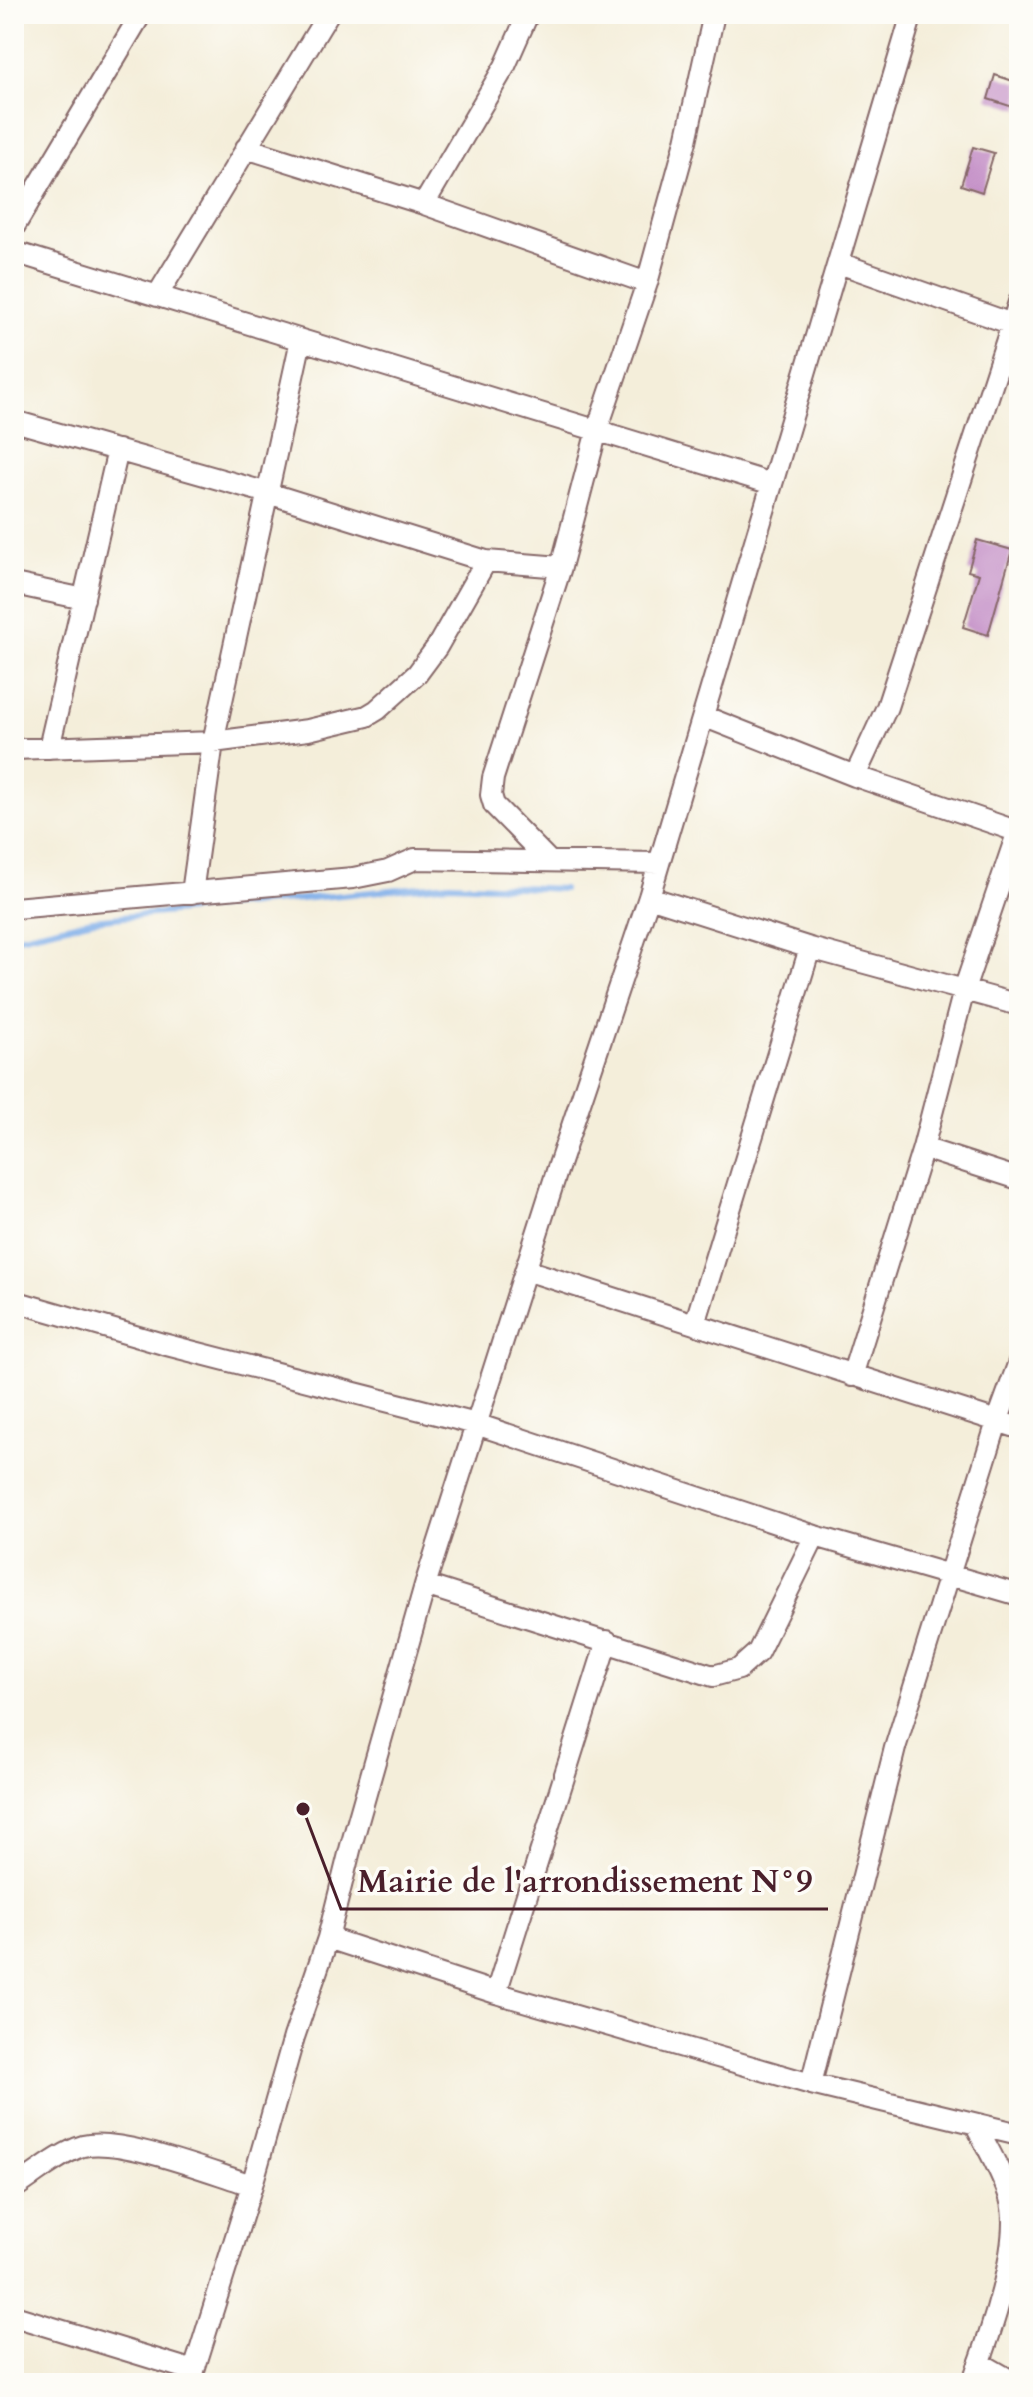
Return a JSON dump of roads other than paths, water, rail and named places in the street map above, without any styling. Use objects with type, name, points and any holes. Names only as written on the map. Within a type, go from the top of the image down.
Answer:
[{"type":"street","points":[[14,227],[141,14]]},
{"type":"street","points":[[157,296],[328,14]]},
{"type":"street","points":[[424,204],[505,66],[528,14]]},
{"type":"street","points":[[549,861],[500,812],[491,795],[493,778],[561,567],[597,430],[647,283],[686,141],[714,14]]},
{"type":"street","points":[[14,2316],[192,2377],[294,2037],[328,1938],[425,1585],[649,897],[912,14]]},
{"type":"street","points":[[246,148],[424,204],[647,283]]},
{"type":"street","points":[[14,252],[772,484]]},
{"type":"street","points":[[839,263],[1016,325]]},
{"type":"street","points":[[855,776],[887,707],[1016,325],[1019,302]]},
{"type":"street","points":[[192,893],[213,742],[301,340]]},
{"type":"street","points":[[14,421],[268,493],[486,561],[561,567]]},
{"type":"street","points":[[49,748],[118,450]]},
{"type":"street","points":[[14,749],[213,742],[308,730],[367,716],[417,674],[437,647],[486,561]]},
{"type":"street","points":[[14,584],[84,599]]},
{"type":"street","points":[[703,716],[855,776],[1019,831],[964,990],[923,1148],[852,1376]]},
{"type":"street","points":[[14,908],[353,878],[388,871],[415,859],[659,863]]},
{"type":"street","points":[[649,897],[810,948],[1019,1005]]},
{"type":"street","points":[[695,1324],[810,948]]},
{"type":"street","points":[[923,1148],[1019,1179]]},
{"type":"street","points":[[526,1270],[1019,1428]]},
{"type":"street","points":[[14,1301],[163,1344],[476,1424],[815,1536],[1019,1595]]},
{"type":"street","points":[[811,2084],[895,1748],[997,1422],[1019,1362]]},
{"type":"street","points":[[425,1585],[713,1676],[739,1669],[758,1652],[815,1536]]},
{"type":"street","points":[[496,1993],[607,1641]]},
{"type":"street","points":[[328,1938],[496,1993],[811,2084],[1019,2134]]},
{"type":"street","points":[[972,2383],[1002,2290],[1014,2220],[1010,2197],[976,2125]]},
{"type":"street","points":[[14,2188],[76,2149],[101,2144],[139,2151],[252,2185]]},
{"type":"street","points":[[980,2363],[1015,2383]]},
{"type":"waterway","points":[[14,938],[93,920],[450,884],[563,889]]},
{"type":"place","name":"Mairie de l'arrondissement N°9","points":[[303,1809]]}]
